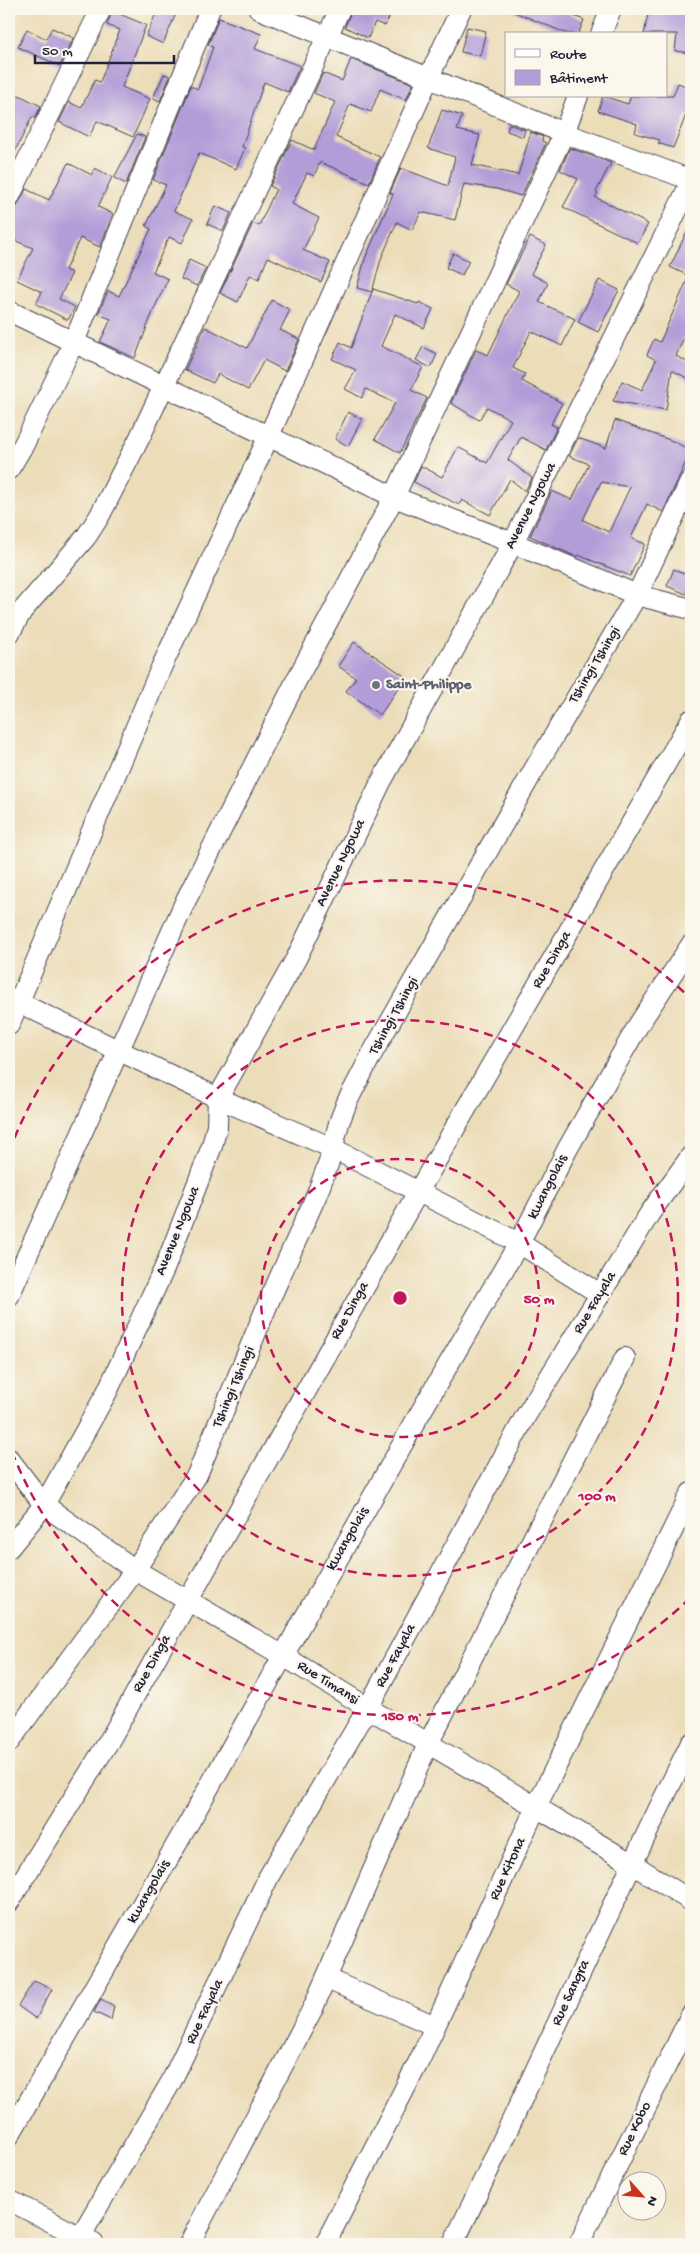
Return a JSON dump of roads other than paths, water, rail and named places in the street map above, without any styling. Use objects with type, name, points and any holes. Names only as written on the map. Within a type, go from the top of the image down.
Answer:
[{"type":"street","points":[[9,198],[102,9]]},
{"type":"street","points":[[9,469],[24,444],[74,342],[210,9]]},
{"type":"street","points":[[259,9],[564,133],[691,181]]},
{"type":"street","points":[[9,634],[22,610],[86,537],[99,517],[140,437],[340,9]]},
{"type":"street","points":[[9,1025],[14,1001],[161,668],[268,438],[461,9]]},
{"type":"street","points":[[602,32],[611,9]]},
{"type":"street","points":[[9,1296],[185,902],[297,680],[394,497],[564,133],[577,98]]},
{"type":"street","name":"Avenue Ngowa","points":[[9,1548],[44,1505],[107,1392],[164,1267],[212,1146],[217,1126],[218,1098],[296,957],[381,782],[513,543],[691,181]]},
{"type":"street","points":[[9,312],[394,497],[513,543],[637,595],[691,609]]},
{"type":"street","name":"Tshingi Tshingi","points":[[9,1742],[135,1570],[197,1475],[269,1301],[317,1194],[347,1102],[373,1052],[535,768],[637,595],[691,480]]},
{"type":"street","name":"Rue Dinga","points":[[9,1902],[109,1741],[418,1192],[691,720]]},
{"type":"street","name":"kwangolais","points":[[9,2136],[190,1821],[282,1654],[519,1243],[568,1148],[640,1024],[691,945]]},
{"type":"street","points":[[14,1001],[218,1098],[332,1148],[519,1243],[600,1294]]},
{"type":"street","name":"Rue Fayala","points":[[84,2242],[171,2082],[269,1876],[368,1708],[525,1417],[654,1208],[691,1156]]},
{"type":"street","points":[[189,2244],[300,2035],[327,1979],[388,1833],[428,1744],[625,1358]]},
{"type":"street","name":"Rue Timansi","points":[[9,1459],[44,1505],[135,1570],[282,1654],[368,1708],[631,1863],[691,1901]]},
{"type":"street","name":"Rue Kitona","points":[[325,2244],[435,2026],[536,1807],[691,1493]]},
{"type":"street","name":"Rue Sangra","points":[[453,2244],[513,2121],[631,1863],[691,1743]]},
{"type":"street","points":[[327,1979],[435,2026]]},
{"type":"street","name":"Rue Kobo","points":[[579,2244],[691,2015]]},
{"type":"street","points":[[9,2200],[84,2242]]},
{"type":"place","name":"Saint-Philippe","points":[[376,685]]}]
